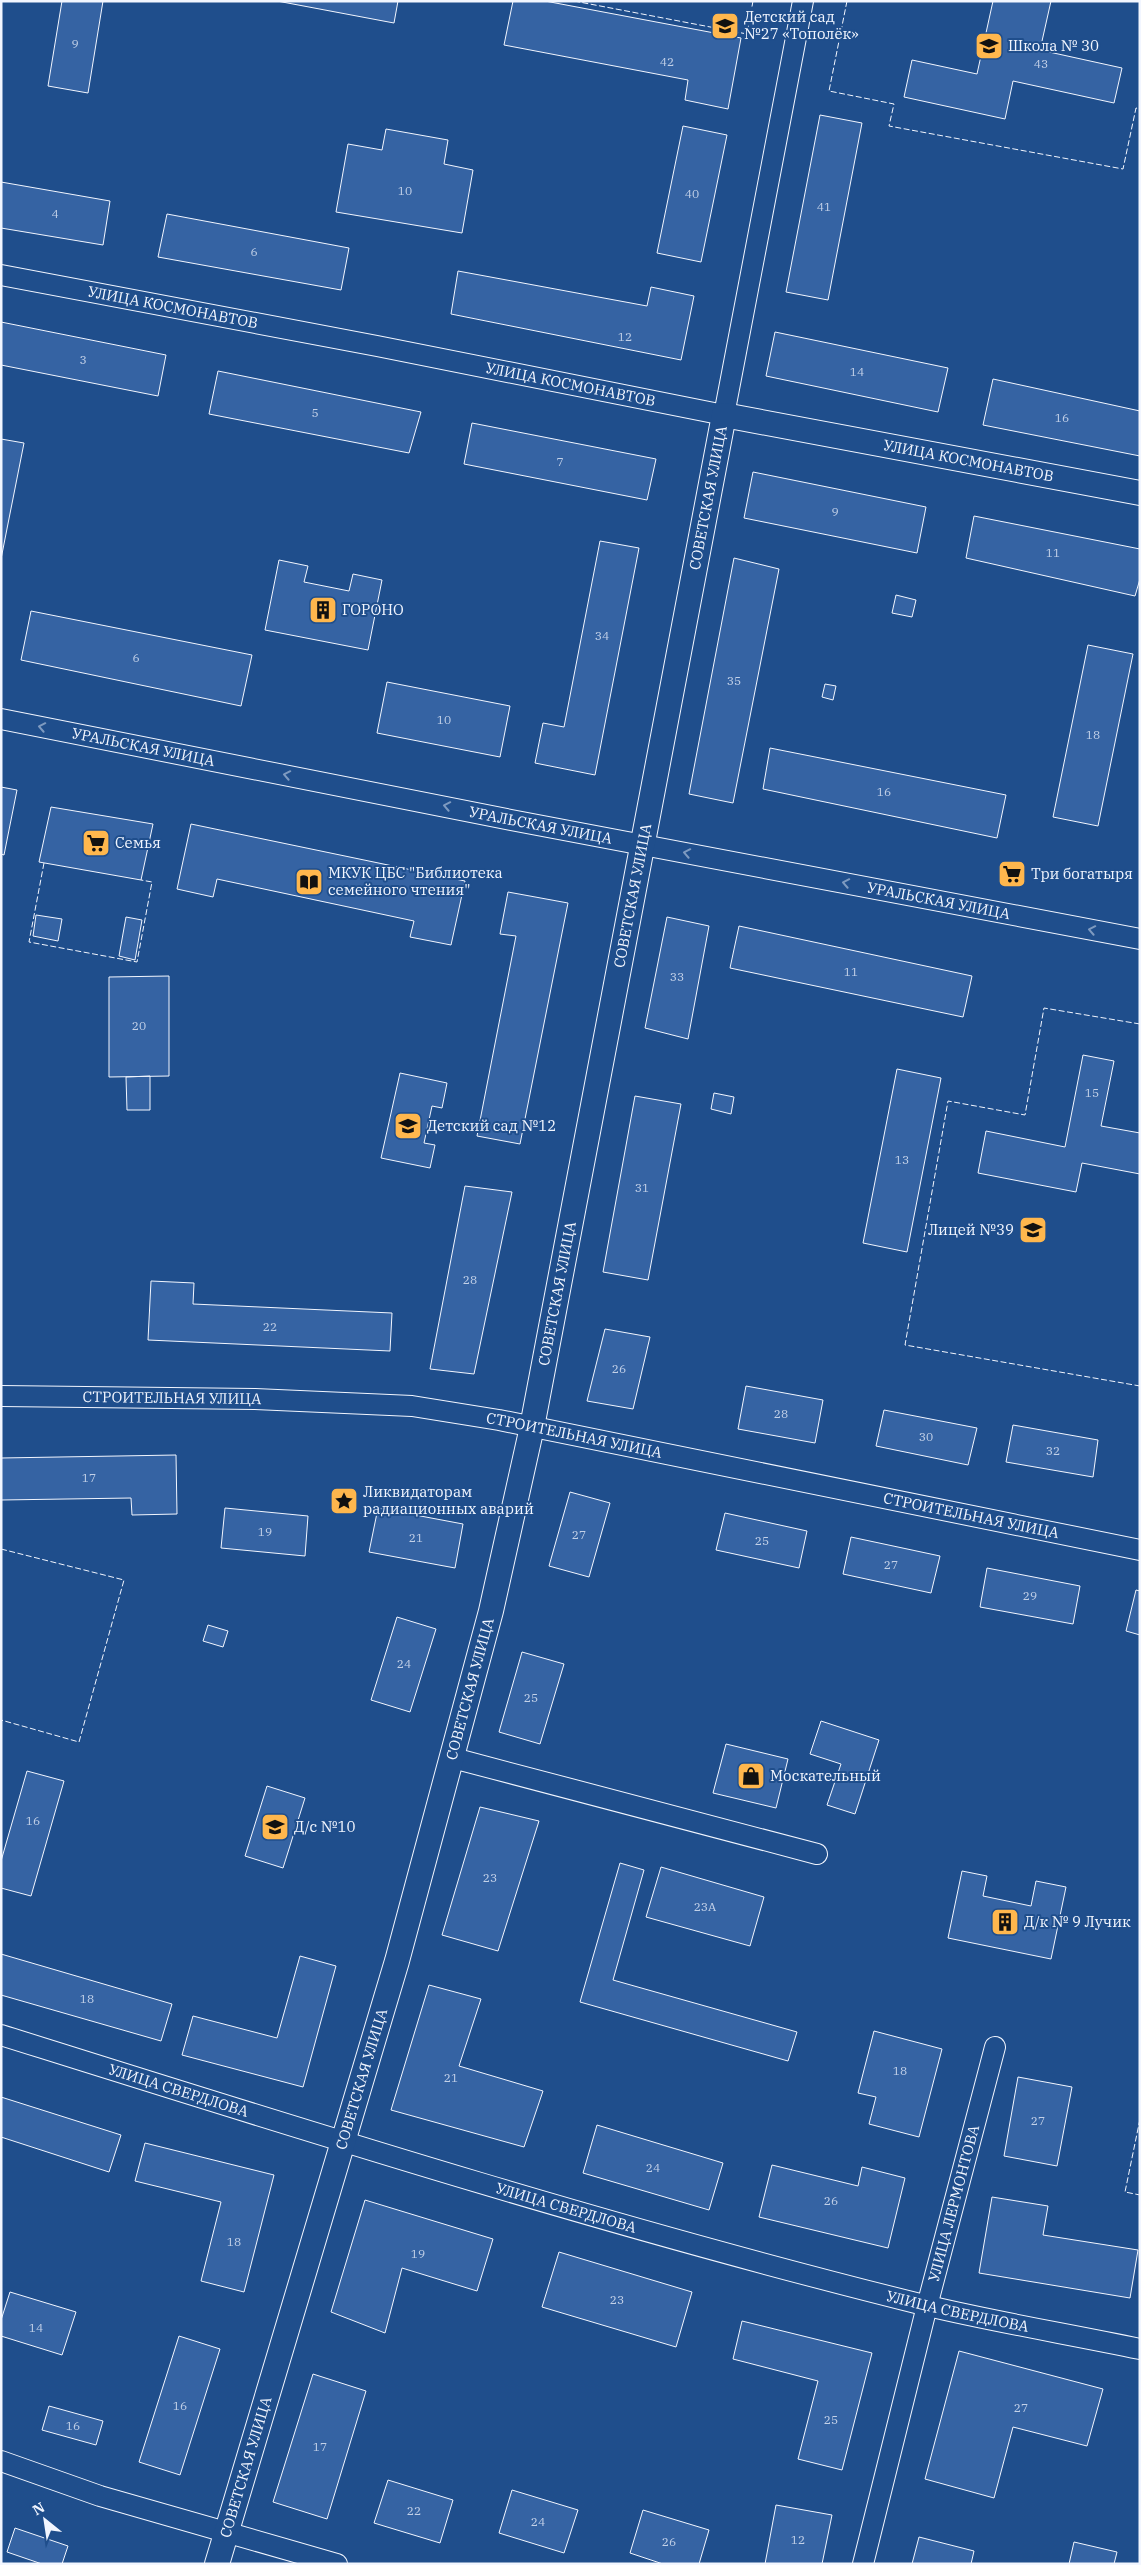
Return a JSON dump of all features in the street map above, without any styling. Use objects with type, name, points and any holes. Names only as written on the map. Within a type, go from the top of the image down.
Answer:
[{"type":"street","name":"СОВЕТСКАЯ УЛИЦА","points":[[217,2564],[397,1961],[491,1612],[532,1427],[641,844],[803,1]]},
{"type":"street","name":"УЛИЦА КОСМОНАВТОВ","points":[[1,275],[377,346],[724,415],[1140,493]]},
{"type":"street","name":"УРАЛЬСКАЯ УЛИЦА","points":[[1,719],[1140,939]]},
{"type":"street","name":"СТРОИТЕЛЬНАЯ УЛИЦА","points":[[1,1396],[255,1399],[412,1406],[532,1427],[1140,1550]]},
{"type":"street","points":[[453,1758],[817,1854]]},
{"type":"street","name":"УЛИЦА СВЕРДЛОВА","points":[[1,2036],[538,2202],[927,2306],[1140,2349]]},
{"type":"street","name":"УЛИЦА ЛЕРМОНТОВА","points":[[863,2564],[927,2306],[995,2047]]},
{"type":"street","points":[[1,2461],[100,2496],[337,2564]]},
{"type":"building","points":[[62,1],[103,1],[88,93],[48,86]]},
{"type":"building","points":[[277,1],[398,1],[394,23]]},
{"type":"building","points":[[513,1],[545,1],[741,38],[728,109],[685,100],[688,80],[504,45]]},
{"type":"building","points":[[993,1],[1051,1],[1040,50],[1122,68],[1114,103],[1013,81],[1005,119],[904,97],[912,60],[977,74]]},
{"type":"building","points":[[820,115],[862,123],[828,300],[786,292]]},
{"type":"building","points":[[683,126],[727,135],[701,262],[657,253]]},
{"type":"building","points":[[386,129],[448,140],[444,164],[473,170],[462,233],[336,212],[348,144],[382,150]]},
{"type":"building","points":[[1,182],[110,201],[103,245],[1,228]]},
{"type":"building","points":[[167,214],[349,248],[341,290],[158,257]]},
{"type":"building","points":[[458,271],[647,306],[651,287],[694,296],[681,360],[451,314]]},
{"type":"building","points":[[1,322],[166,355],[158,396],[1,365]]},
{"type":"building","points":[[775,332],[948,368],[938,412],[766,376]]},
{"type":"building","points":[[218,371],[421,412],[409,453],[209,414]]},
{"type":"building","points":[[993,379],[1140,411],[1140,456],[983,425]]},
{"type":"building","points":[[472,423],[656,459],[647,500],[464,464]]},
{"type":"building","points":[[1,439],[24,443],[1,559]]},
{"type":"building","points":[[753,472],[926,507],[917,553],[744,518]]},
{"type":"building","points":[[974,516],[1140,549],[1140,579],[1135,596],[966,558]]},
{"type":"building","points":[[600,541],[639,548],[595,775],[535,763],[543,723],[564,727]]},
{"type":"building","points":[[734,558],[779,569],[733,803],[689,794]]},
{"type":"building","name":"ГОРОНО","points":[[279,560],[308,566],[304,582],[349,591],[353,574],[382,580],[368,650],[265,630]]},
{"type":"building","points":[[896,595],[916,600],[912,617],[892,613]]},
{"type":"building","points":[[31,611],[252,655],[241,706],[21,660]]},
{"type":"building","points":[[1088,645],[1133,654],[1098,826],[1053,817]]},
{"type":"building","points":[[387,682],[510,706],[500,757],[377,733]]},
{"type":"building","points":[[825,684],[836,686],[833,700],[822,697]]},
{"type":"building","points":[[770,748],[1006,795],[997,838],[763,789]]},
{"type":"building","points":[[1,787],[17,790],[4,855],[1,854]]},
{"type":"building","name":"Семья","points":[[51,807],[153,824],[141,880],[39,862]]},
{"type":"building","points":[[191,824],[465,881],[451,945],[410,937],[414,921],[217,879],[213,897],[177,889]]},
{"type":"building","points":[[508,892],[568,903],[520,1144],[477,1136],[516,936],[500,934]]},
{"type":"building","points":[[36,915],[62,919],[58,941],[33,936]]},
{"type":"building","points":[[126,917],[142,920],[135,960],[119,956]]},
{"type":"building","points":[[667,917],[709,926],[688,1039],[645,1028]]},
{"type":"building","points":[[739,926],[972,976],[963,1017],[730,968]]},
{"type":"building","points":[[169,976],[169,1076],[109,1077],[109,977]]},
{"type":"building","points":[[1083,1055],[1114,1061],[1101,1126],[1140,1133],[1140,1174],[1082,1163],[1076,1192],[978,1173],[986,1131],[1065,1147]]},
{"type":"building","points":[[897,1069],[941,1078],[907,1252],[863,1243]]},
{"type":"building","name":"Детский сад №12","points":[[400,1073],[447,1083],[442,1108],[432,1106],[424,1143],[435,1145],[430,1168],[381,1158]]},
{"type":"building","points":[[150,1076],[150,1110],[127,1110],[126,1077]]},
{"type":"building","points":[[714,1093],[734,1097],[731,1114],[711,1109]]},
{"type":"building","points":[[635,1096],[681,1104],[648,1280],[603,1272]]},
{"type":"building","points":[[465,1186],[512,1192],[474,1374],[430,1369]]},
{"type":"building","points":[[151,1281],[194,1283],[193,1304],[392,1313],[390,1351],[148,1340]]},
{"type":"building","points":[[605,1329],[650,1337],[633,1409],[587,1401]]},
{"type":"building","points":[[746,1386],[823,1400],[815,1443],[738,1429]]},
{"type":"building","points":[[884,1410],[977,1428],[968,1465],[876,1446]]},
{"type":"building","points":[[1013,1425],[1098,1440],[1093,1477],[1006,1462]]},
{"type":"building","points":[[176,1455],[177,1514],[132,1515],[131,1498],[1,1500],[1,1458]]},
{"type":"building","points":[[570,1492],[610,1503],[589,1577],[549,1566]]},
{"type":"building","points":[[225,1508],[308,1516],[305,1556],[221,1548]]},
{"type":"building","points":[[378,1508],[463,1524],[455,1568],[369,1552]]},
{"type":"building","points":[[725,1513],[807,1531],[799,1568],[716,1550]]},
{"type":"building","points":[[851,1537],[940,1556],[931,1593],[843,1574]]},
{"type":"building","points":[[987,1568],[1080,1586],[1073,1624],[980,1607]]},
{"type":"building","points":[[1136,1590],[1140,1591],[1140,1635],[1126,1631]]},
{"type":"building","points":[[397,1617],[436,1629],[410,1712],[371,1700]]},
{"type":"building","points":[[208,1625],[228,1631],[223,1647],[203,1641]]},
{"type":"building","points":[[522,1652],[564,1664],[540,1744],[499,1732]]},
{"type":"building","points":[[821,1721],[879,1740],[855,1814],[827,1805],[841,1764],[810,1754]]},
{"type":"building","name":"Москательный","points":[[726,1744],[788,1759],[776,1808],[713,1793]]},
{"type":"building","points":[[27,1771],[64,1781],[31,1896],[1,1888],[1,1861]]},
{"type":"building","name":"Д/с №10","points":[[267,1786],[305,1798],[283,1868],[245,1856]]},
{"type":"building","points":[[480,1807],[539,1821],[498,1951],[442,1935]]},
{"type":"building","points":[[620,1863],[644,1870],[613,1980],[797,2032],[788,2061],[580,2002]]},
{"type":"building","points":[[661,1867],[764,1897],[750,1946],[646,1917]]},
{"type":"building","name":"Д/к № 9 Лучик","points":[[962,1871],[987,1876],[983,1896],[1031,1906],[1036,1881],[1066,1887],[1051,1959],[948,1938]]},
{"type":"building","points":[[1,1954],[172,2004],[161,2041],[1,1995]]},
{"type":"building","points":[[300,1956],[336,1966],[303,2087],[182,2055],[193,2016],[277,2038]]},
{"type":"building","points":[[429,1985],[481,1999],[459,2066],[543,2091],[524,2147],[391,2110]]},
{"type":"building","points":[[874,2031],[942,2049],[919,2137],[869,2124],[876,2097],[858,2093]]},
{"type":"building","points":[[1018,2077],[1072,2087],[1057,2166],[1004,2156]]},
{"type":"building","points":[[1,2097],[121,2135],[109,2172],[1,2137]]},
{"type":"building","points":[[597,2125],[723,2163],[709,2210],[583,2173]]},
{"type":"building","points":[[145,2143],[274,2175],[244,2292],[201,2281],[221,2202],[135,2181]]},
{"type":"building","points":[[772,2165],[858,2186],[862,2167],[905,2178],[888,2248],[759,2217]]},
{"type":"building","points":[[992,2197],[1048,2206],[1043,2235],[1138,2250],[1130,2298],[979,2273]]},
{"type":"building","points":[[365,2200],[493,2239],[477,2291],[402,2268],[385,2333],[331,2312]]},
{"type":"building","points":[[559,2252],[692,2292],[676,2347],[542,2307]]},
{"type":"building","points":[[10,2292],[76,2312],[62,2355],[1,2336],[1,2320]]},
{"type":"building","points":[[742,2321],[872,2353],[842,2470],[798,2459],[818,2381],[733,2359]]},
{"type":"building","points":[[179,2336],[220,2349],[180,2475],[139,2462]]},
{"type":"building","points":[[959,2351],[1103,2389],[1087,2446],[1013,2427],[994,2498],[925,2479]]},
{"type":"building","points":[[313,2374],[366,2391],[327,2519],[273,2502]]},
{"type":"building","points":[[49,2406],[103,2421],[96,2445],[42,2430]]},
{"type":"building","points":[[388,2480],[453,2500],[440,2543],[374,2523]]},
{"type":"building","points":[[512,2490],[578,2510],[564,2553],[499,2533]]},
{"type":"building","points":[[776,2505],[832,2515],[822,2564],[765,2564]]},
{"type":"building","points":[[643,2510],[709,2530],[699,2564],[663,2564],[630,2553]]},
{"type":"building","points":[[15,2528],[68,2546],[62,2564],[42,2564],[7,2552]]},
{"type":"building","points":[[919,2537],[974,2551],[971,2564],[912,2564]]},
{"type":"building","points":[[1074,2542],[1117,2552],[1114,2564],[1069,2564]]},
{"type":"fence","points":[[574,1],[747,34],[753,1]]},
{"type":"fence","points":[[847,1],[829,91],[894,104],[889,126],[1123,169],[1136,108],[1140,109]]},
{"type":"fence","points":[[44,863],[29,942],[137,962],[152,882],[141,880]]},
{"type":"fence","points":[[1140,1024],[1044,1008],[1025,1115],[948,1101],[905,1345],[1140,1386]]},
{"type":"fence","points":[[1,1549],[124,1580],[79,1742],[1,1720]]},
{"type":"fence","points":[[1140,2119],[1125,2192],[1140,2195]]},
{"type":"place","name":"Детский сад №27 «Тополёк»","points":[[725,26]]},
{"type":"place","name":"Школа № 30","points":[[989,46]]},
{"type":"place","name":"ГОРОНО","points":[[323,610]]},
{"type":"place","name":"Семья","points":[[96,843]]},
{"type":"place","name":"Три богатыря","points":[[1012,874]]},
{"type":"place","name":"МКУК ЦБС \"Библиотека семейного чтения\"","points":[[309,882]]},
{"type":"place","name":"Детский сад №12","points":[[408,1126]]},
{"type":"place","name":"Лицей №39","points":[[1033,1230]]},
{"type":"place","name":"Ликвидаторам радиационных аварий","points":[[344,1501]]},
{"type":"place","name":"Москательный","points":[[751,1776]]},
{"type":"place","name":"Д/с №10","points":[[275,1827]]},
{"type":"place","name":"Д/к № 9 Лучик","points":[[1005,1922]]}]
